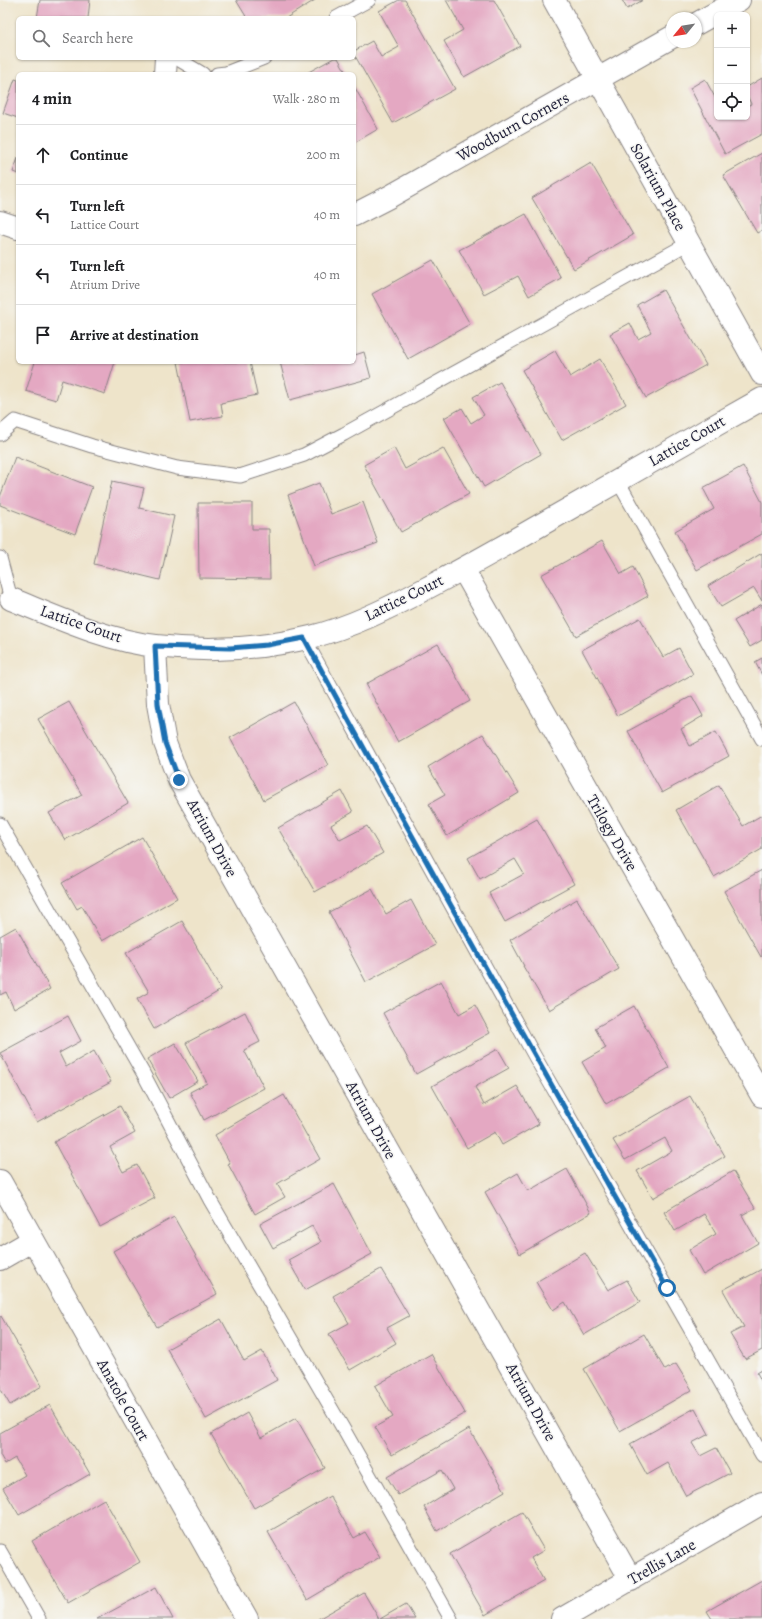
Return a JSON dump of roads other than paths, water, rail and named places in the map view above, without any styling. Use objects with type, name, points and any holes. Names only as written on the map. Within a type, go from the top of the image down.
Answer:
[{"type":"street","name":"Solarium Place","points":[[554,0],[762,374]]},
{"type":"street","points":[[702,21],[739,0]]},
{"type":"street","name":"Woodburn Corners","points":[[356,214],[389,197],[666,41]]},
{"type":"street","points":[[165,72],[166,60]]},
{"type":"street","points":[[0,222],[16,227]]},
{"type":"street","name":"Lattice Court","points":[[11,599],[71,623],[99,632],[155,646],[230,648],[267,645],[304,638],[348,625],[389,608],[463,569],[762,399]]},
{"type":"street","name":"Trilogy Drive","points":[[463,569],[762,1096]]},
{"type":"street","name":"Atrium Drive","points":[[155,646],[158,704],[165,743],[179,780],[631,1580]]},
{"type":"street","name":"Anatole Court","points":[[0,1181],[247,1619]]},
{"type":"street","points":[[0,1259],[33,1240]]},
{"type":"street","name":"Trellis Lane","points":[[562,1619],[762,1503]]},
{"type":"lane","points":[[340,16],[369,0]]},
{"type":"lane","points":[[179,60],[200,72]]},
{"type":"lane","points":[[229,72],[259,60]]},
{"type":"lane","points":[[0,434],[15,421],[92,446],[177,468],[240,476],[304,455],[689,243]]},
{"type":"lane","points":[[618,481],[762,738]]},
{"type":"lane","points":[[0,558],[11,599]]},
{"type":"lane","points":[[304,638],[526,1042],[762,1455]]},
{"type":"lane","points":[[0,824],[143,1072],[210,1200],[344,1430],[451,1619]]},
{"type":"lane","points":[[0,1551],[39,1619]]}]
